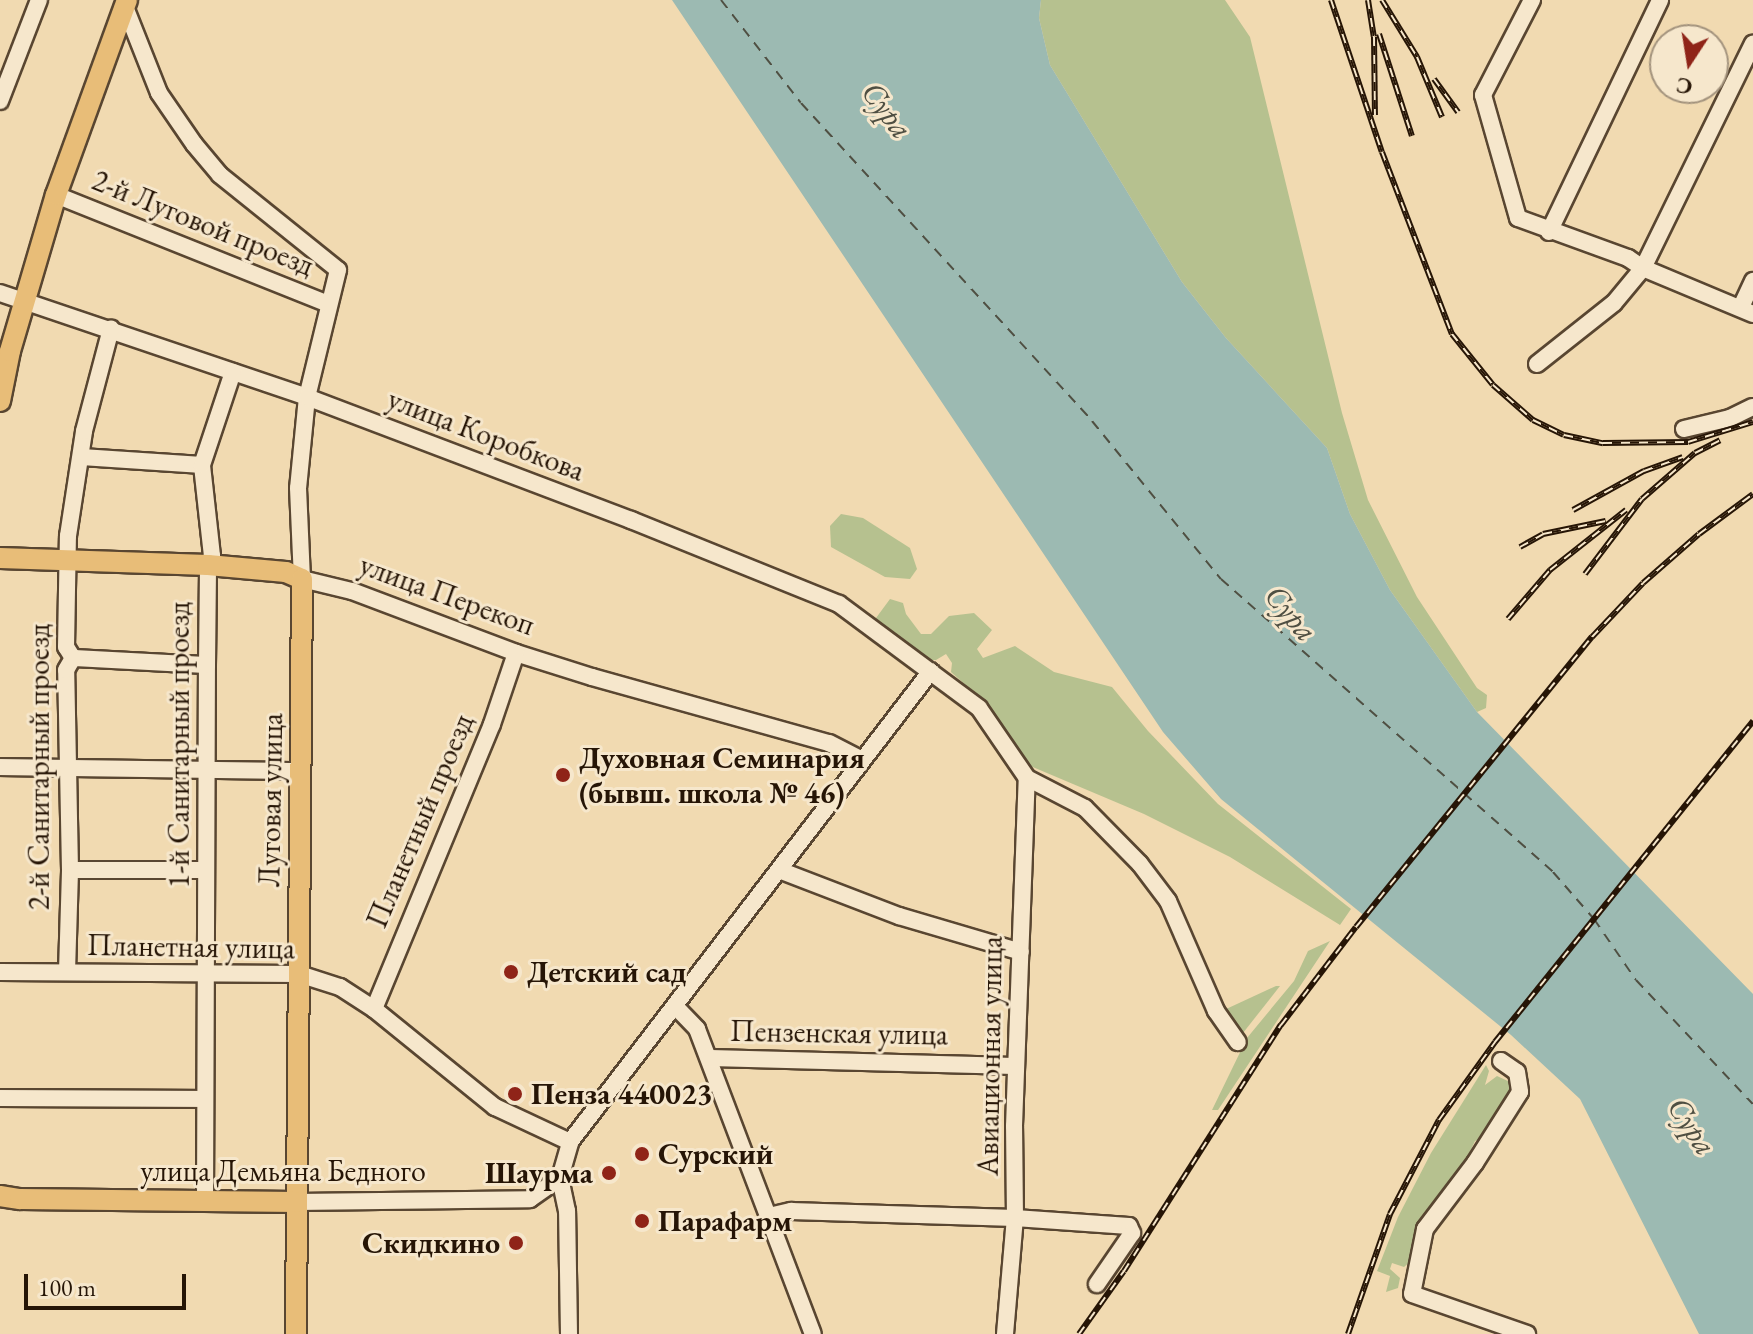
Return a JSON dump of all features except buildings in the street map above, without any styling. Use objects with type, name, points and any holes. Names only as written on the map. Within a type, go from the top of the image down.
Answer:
[{"type":"main road","points":[[0,401],[56,195],[126,3]]},
{"type":"main road","name":"улица Перекоп","points":[[0,558],[208,565],[286,572],[302,579]]},
{"type":"main road","name":"Луговая улица","points":[[296,1334],[302,579]]},
{"type":"main road","name":"улица Демьяна Бедного","points":[[0,1196],[20,1199],[296,1202]]},
{"type":"street","points":[[0,101],[39,0]]},
{"type":"street","points":[[1532,0],[1483,95],[1518,218],[1549,232],[1628,258],[1643,268],[1747,311],[1753,281]]},
{"type":"street","points":[[1549,232],[1660,0]]},
{"type":"street","name":"Луговая улица","points":[[126,3],[159,93],[194,144],[220,175],[338,270],[307,397],[298,488],[302,579]]},
{"type":"street","points":[[1537,364],[1614,303],[1643,268],[1753,43]]},
{"type":"street","name":"2-й Луговой проезд","points":[[56,195],[328,304]]},
{"type":"street","name":"улица Коробкова","points":[[0,293],[307,397],[795,583],[839,604],[979,708],[1027,778]]},
{"type":"street","name":"2-й Санитарный проезд","points":[[67,972],[70,870],[66,670],[73,658],[66,647],[67,561],[84,431],[111,329]]},
{"type":"street","points":[[82,457],[202,465],[233,372]]},
{"type":"street","points":[[1684,429],[1730,418],[1753,407]]},
{"type":"street","name":"1-й Санитарный проезд","points":[[202,465],[212,556],[208,565],[205,1202]]},
{"type":"street","name":"улица Перекоп","points":[[302,579],[352,591],[516,653],[706,712],[829,743],[861,759]]},
{"type":"street","name":"Планетный проезд","points":[[374,1009],[492,724],[516,653]]},
{"type":"street","points":[[73,658],[207,665]]},
{"type":"street","points":[[569,1334],[567,1211],[560,1178],[570,1142],[931,671]]},
{"type":"street","points":[[0,767],[301,771]]},
{"type":"street","points":[[1027,778],[1085,808],[1140,864],[1168,901],[1216,1011],[1238,1042]]},
{"type":"street","name":"Авиационная улица","points":[[1005,1334],[1015,1218],[1016,1066],[1027,778]]},
{"type":"street","points":[[70,870],[206,870]]},
{"type":"street","points":[[779,870],[899,916],[1021,952]]},
{"type":"street","name":"Планетная улица","points":[[0,972],[299,974],[340,987],[374,1009],[495,1107],[570,1142]]},
{"type":"street","points":[[675,1006],[697,1029],[813,1334]]},
{"type":"street","name":"Пензенская улица","points":[[709,1058],[1016,1066]]},
{"type":"street","points":[[1501,1061],[1517,1072],[1520,1092],[1475,1163],[1425,1229],[1412,1294],[1527,1334]]},
{"type":"street","points":[[0,1098],[205,1099]]},
{"type":"street","name":"улица Демьяна Бедного","points":[[296,1202],[530,1199],[560,1178]]},
{"type":"street","points":[[769,1216],[791,1211],[1015,1218],[1122,1223],[1129,1226],[1132,1233],[1097,1284]]},
{"type":"green space","points":[[1041,0],[1225,0],[1250,37],[1342,413],[1368,500],[1417,597],[1477,688],[1487,695],[1486,708],[1477,712],[1390,590],[1350,514],[1327,448],[1226,338],[1182,282],[1050,65],[1039,18]]},
{"type":"green space","points":[[841,514],[863,518],[910,548],[917,569],[910,579],[885,577],[831,547],[830,526]]},
{"type":"green space","points":[[890,599],[903,603],[906,614],[921,634],[931,634],[949,616],[974,613],[992,630],[977,649],[983,658],[1015,646],[1054,672],[1112,687],[1148,731],[1218,804],[1351,909],[1340,925],[1230,857],[1144,814],[1028,765],[988,705],[951,672],[952,663],[946,654],[936,660],[925,660],[911,652],[906,641],[881,630],[876,618]]},
{"type":"green space","points":[[1330,941],[1218,1110],[1212,1110],[1247,1038],[1294,981],[1308,951]]},
{"type":"green space","points":[[1280,986],[1243,1033],[1236,1032],[1224,1010]]},
{"type":"green space","points":[[1486,1065],[1489,1071],[1485,1085],[1497,1076],[1510,1082],[1512,1094],[1500,1107],[1488,1136],[1475,1141],[1460,1172],[1440,1195],[1411,1261],[1404,1267],[1392,1263],[1390,1269],[1400,1278],[1398,1288],[1386,1292],[1390,1276],[1377,1271],[1398,1217],[1431,1153]]},
{"type":"water","name":"Сура","points":[[672,0],[1041,0],[1039,18],[1050,65],[1182,282],[1226,338],[1327,448],[1350,514],[1390,590],[1477,712],[1753,994],[1753,1334],[1699,1334],[1580,1099],[1511,1035],[1221,799],[1163,732]]},
{"type":"ferry route","points":[[721,0],[801,103],[1092,421],[1221,579],[1553,872],[1594,919],[1636,980],[1753,1104]]},
{"type":"railway","points":[[1331,0],[1382,152],[1452,334],[1493,385],[1533,420],[1564,435],[1603,443],[1688,442],[1753,422]]},
{"type":"railway","points":[[1368,0],[1374,37],[1375,115]]},
{"type":"railway","points":[[1382,0],[1417,57],[1442,117]]},
{"type":"railway","points":[[1379,34],[1412,136]]},
{"type":"railway","points":[[1434,79],[1458,112]]},
{"type":"railway","points":[[1585,574],[1642,499],[1695,453],[1720,440]]},
{"type":"railway","points":[[1573,510],[1644,471],[1683,457]]},
{"type":"railway","points":[[1079,1334],[1124,1271],[1281,1025],[1356,927],[1592,637],[1643,583],[1699,534],[1753,494]]},
{"type":"railway","points":[[1508,619],[1550,570],[1626,510]]},
{"type":"railway","points":[[1520,547],[1543,534],[1606,521]]},
{"type":"railway","points":[[1348,1334],[1390,1214],[1439,1120],[1495,1042],[1753,721]]},
{"type":"place","name":"Духовная Семинария (бывш. школа № 46)","points":[[563,775]]},
{"type":"place","name":"Детский сад","points":[[511,972]]},
{"type":"place","name":"Пенза 440023","points":[[515,1094]]},
{"type":"place","name":"Сурский","points":[[642,1154]]},
{"type":"place","name":"Шаурма","points":[[609,1173]]},
{"type":"place","name":"Парафарм","points":[[642,1221]]},
{"type":"place","name":"Скидкино","points":[[516,1243]]}]
